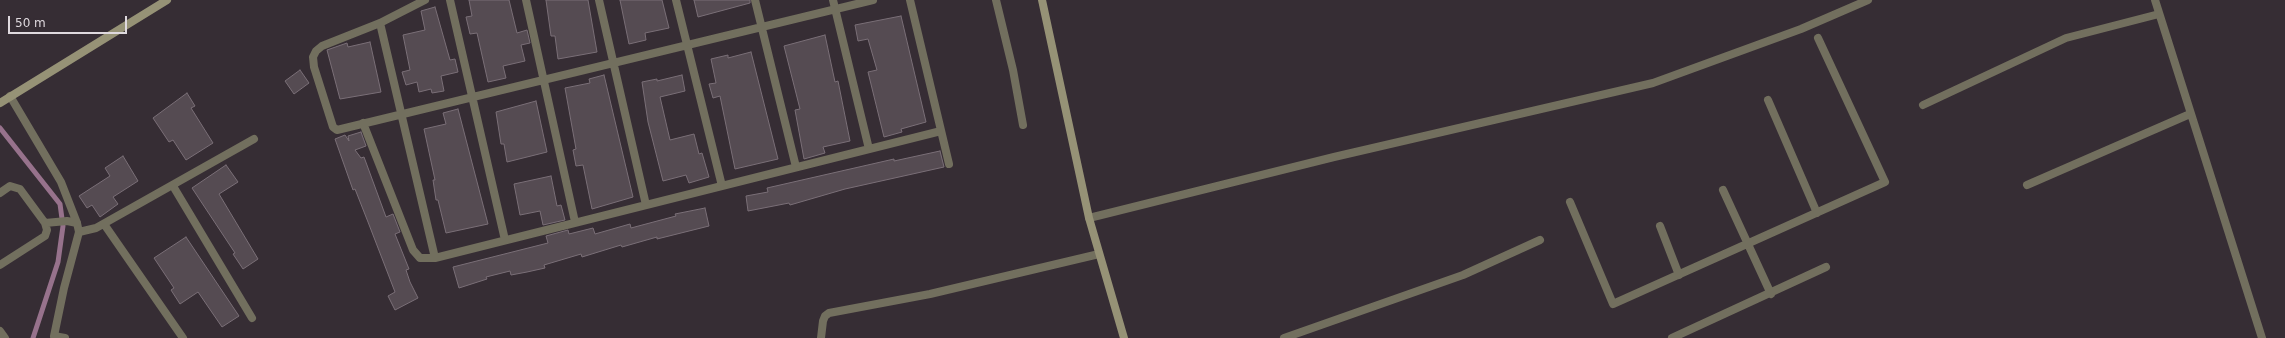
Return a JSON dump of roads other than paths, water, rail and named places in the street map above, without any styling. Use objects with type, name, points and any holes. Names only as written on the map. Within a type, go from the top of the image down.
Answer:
[{"type":"street","points":[[65,338],[54,337],[78,228],[61,182],[5,100],[167,0]]},
{"type":"street","points":[[424,0],[380,23],[322,46],[313,57],[314,67],[333,127],[337,130],[363,122],[873,0]]},
{"type":"street","points":[[450,0],[505,240]]},
{"type":"street","points":[[526,0],[575,222]]},
{"type":"street","points":[[599,0],[646,205]]},
{"type":"street","points":[[676,0],[722,186]]},
{"type":"street","points":[[755,0],[796,167]]},
{"type":"street","points":[[833,0],[870,149]]},
{"type":"street","points":[[910,0],[948,164]]},
{"type":"street","points":[[996,0],[1023,125]]},
{"type":"street","points":[[1042,0],[1092,217],[1098,254],[1121,337]]},
{"type":"street","points":[[1092,217],[1334,157],[1653,83],[1801,29],[1868,0]]},
{"type":"street","points":[[2155,0],[2262,338]]},
{"type":"street","points":[[1923,105],[2066,38],[2159,14]]},
{"type":"street","points":[[380,23],[400,114],[435,258]]},
{"type":"street","points":[[1570,202],[1613,304],[1885,182],[1818,38]]},
{"type":"street","points":[[1768,100],[1818,213]]},
{"type":"street","points":[[2027,185],[2190,114]]},
{"type":"street","points":[[363,122],[413,250],[420,258],[435,258],[941,131]]},
{"type":"street","points":[[49,222],[67,221],[78,228],[96,228],[173,186],[254,138]]},
{"type":"street","points":[[0,193],[10,186],[20,188],[49,222]]},
{"type":"street","points":[[173,186],[252,318]]},
{"type":"street","points":[[1723,190],[1771,294]]},
{"type":"street","points":[[0,265],[45,236],[49,222]]},
{"type":"street","points":[[104,224],[183,338]]},
{"type":"street","points":[[1660,226],[1679,275]]},
{"type":"street","points":[[1284,338],[1463,275],[1540,240]]},
{"type":"street","points":[[821,338],[823,321],[825,316],[829,313],[930,294],[1098,254]]},
{"type":"street","points":[[1672,338],[1771,294],[1826,267]]},
{"type":"street","points":[[0,331],[5,338]]},
{"type":"waterway","points":[[0,128],[60,204],[63,226],[58,262],[33,338]]}]
